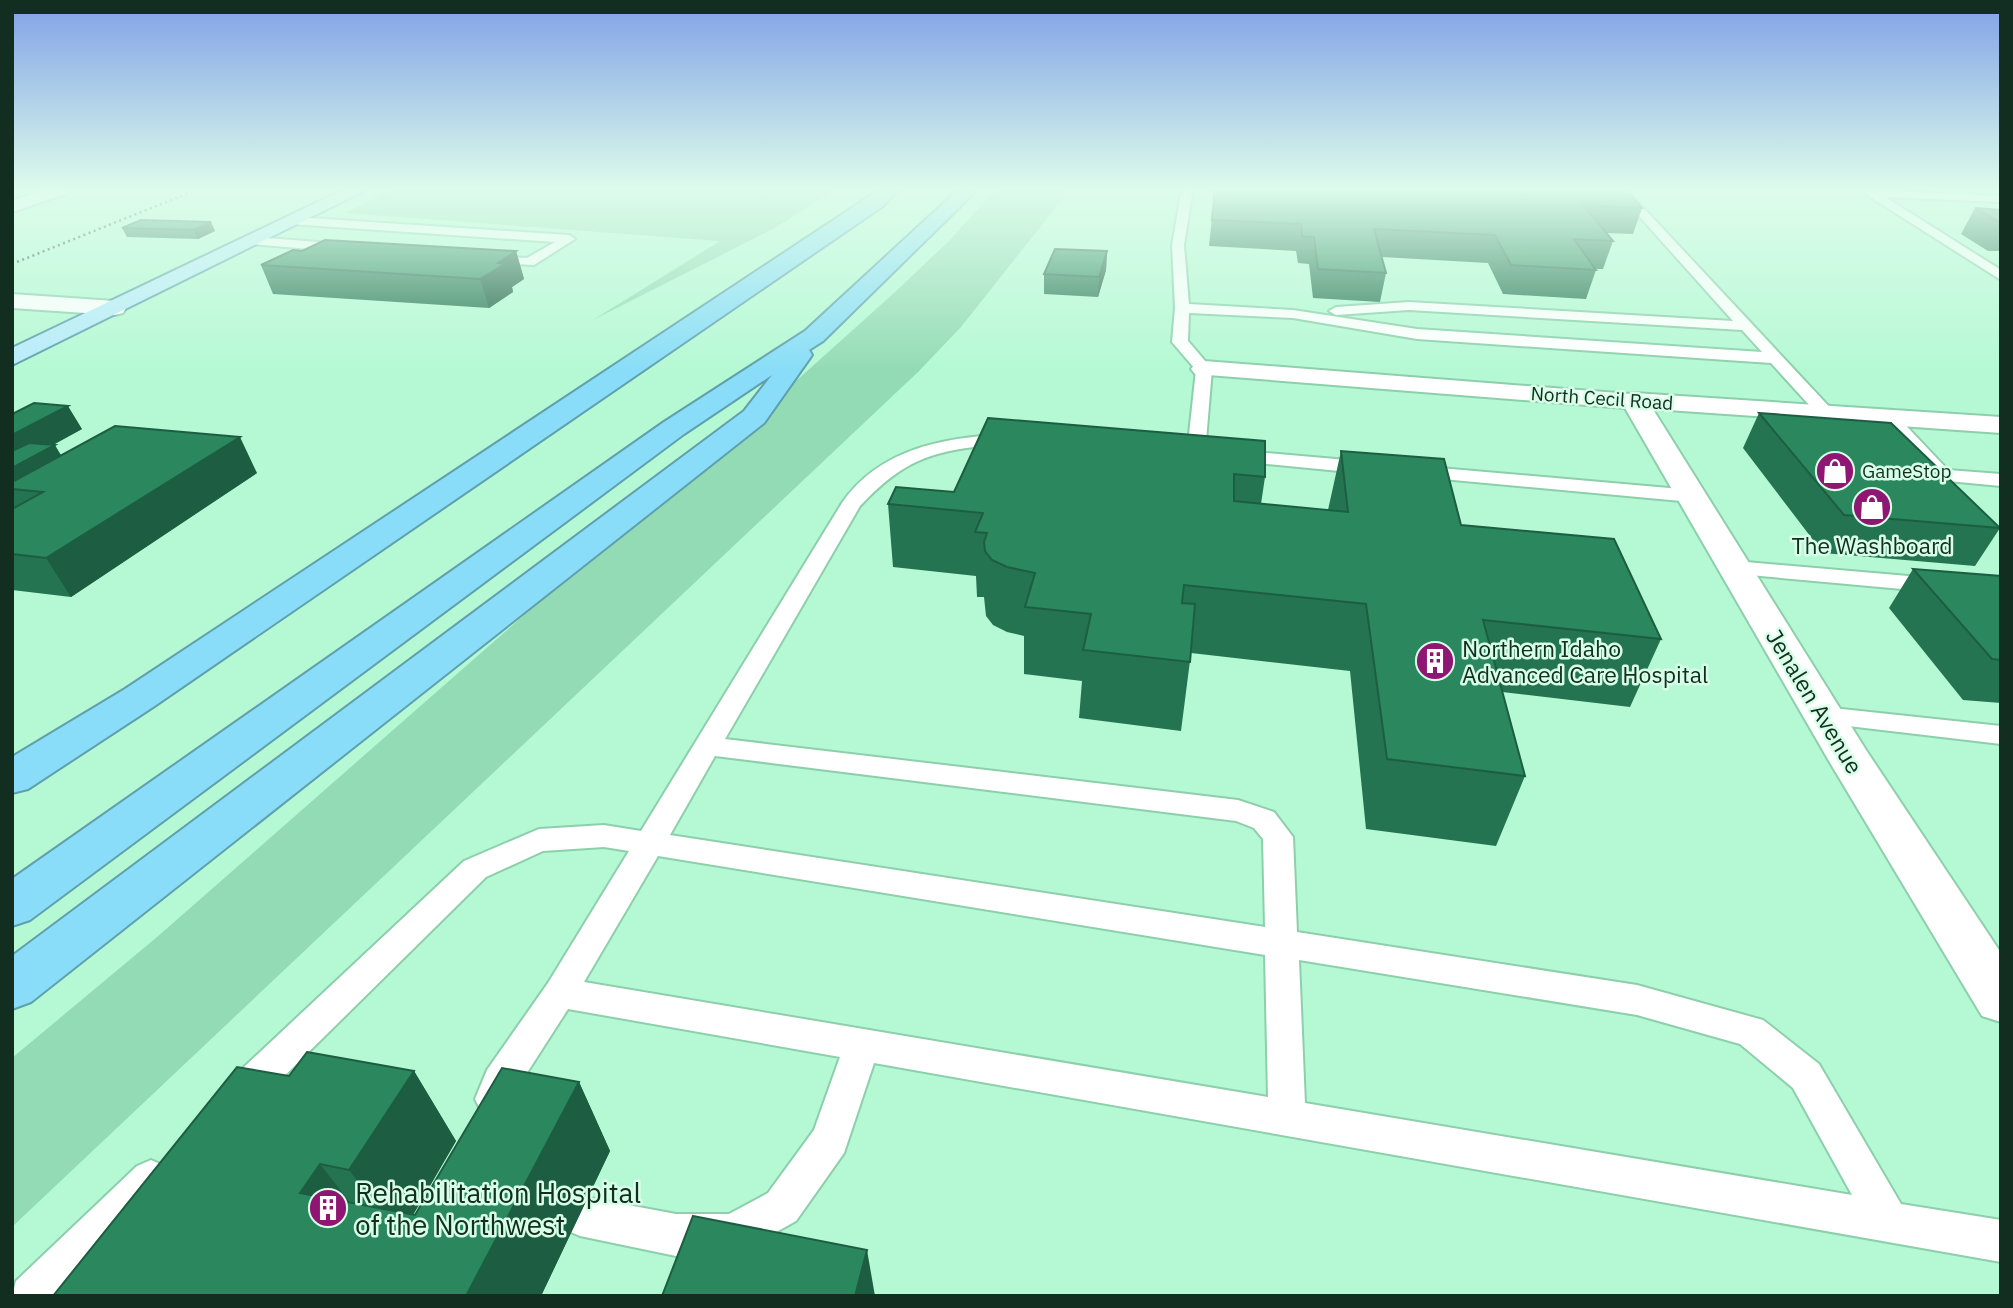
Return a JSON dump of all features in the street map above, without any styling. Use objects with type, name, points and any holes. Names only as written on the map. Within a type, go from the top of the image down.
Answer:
[{"type":"highway","points":[[12,778],[139,698],[808,249]]},
{"type":"highway","points":[[12,906],[662,436],[814,335],[906,249]]},
{"type":"highway","points":[[12,986],[754,417],[814,335]]},
{"type":"highway","points":[[12,769],[139,698]]},
{"type":"main road","points":[[12,358],[237,249]]},
{"type":"street","points":[[12,301],[115,308]]},
{"type":"street","name":"North Cecil Road","points":[[1204,369],[2001,425]]},
{"type":"street","name":"Jenalen Avenue","points":[[1634,401],[1823,716],[2001,999]]},
{"type":"lane","points":[[476,258],[529,262],[552,249]]},
{"type":"lane","points":[[1178,249],[1182,308],[1180,342],[1204,369],[1182,452],[1692,496]]},
{"type":"lane","points":[[1675,249],[1827,414]]},
{"type":"lane","points":[[1958,249],[2001,276]]},
{"type":"lane","points":[[1293,314],[1409,306],[1746,326]]},
{"type":"lane","points":[[1182,308],[1293,314],[1417,334],[1775,358]]},
{"type":"lane","points":[[1889,418],[1966,499]]},
{"type":"lane","points":[[483,1135],[500,1082],[560,993],[852,503],[883,471],[920,453],[976,441],[1032,439]]},
{"type":"lane","points":[[1944,476],[2001,480]]},
{"type":"lane","points":[[1735,568],[2001,591]]},
{"type":"lane","points":[[1823,716],[2001,735]]},
{"type":"lane","points":[[707,746],[1238,811],[1264,820],[1278,836],[1287,1119]]},
{"type":"lane","points":[[222,1112],[475,869],[539,840],[604,836],[1637,1000],[1751,1031],[1806,1076],[1888,1222]]},
{"type":"lane","points":[[560,993],[861,1047],[2001,1241]]},
{"type":"lane","points":[[579,1216],[676,1235],[733,1235],[782,1207],[830,1140],[861,1047]]},
{"type":"lane","points":[[31,1296],[172,1160]]},
{"type":"green space","points":[[707,249],[733,249],[593,320]]},
{"type":"green space","points":[[940,249],[1023,249],[961,327],[918,372],[12,1227],[12,1058],[157,937],[523,616],[698,469]]},
{"type":"building","points":[[1055,249],[1107,251],[1099,277],[1044,274]]},
{"type":"building","points":[[1316,249],[1379,249],[1386,273],[1318,269]]},
{"type":"building","points":[[1502,249],[1581,249],[1596,270],[1511,265]]},
{"type":"building","points":[[293,250],[516,251],[498,263],[505,264],[480,279],[261,265]]},
{"type":"building","points":[[34,403],[68,406],[12,435],[12,414]]},
{"type":"building","points":[[1759,413],[1891,423],[2000,528],[1844,515]]},
{"type":"building","points":[[988,418],[1265,441],[1265,477],[1234,474],[1234,501],[1348,512],[1341,451],[1444,459],[1461,525],[1614,539],[1661,639],[1483,620],[1525,776],[1387,759],[1366,604],[1184,585],[1182,603],[1195,604],[1190,662],[1083,650],[1091,614],[1025,607],[1035,573],[1007,567],[992,560],[985,551],[987,533],[975,532],[983,513],[888,504],[896,487],[954,492]]},
{"type":"building","points":[[115,426],[240,437],[46,558],[12,554],[12,509],[43,492],[12,489],[12,482]]},
{"type":"building","points":[[29,443],[55,445],[12,468],[12,451]]},
{"type":"building","points":[[1913,569],[2001,576],[2001,660],[1992,659]]},
{"type":"building","points":[[307,1052],[414,1071],[349,1170],[320,1164],[300,1193],[415,1215],[502,1068],[579,1082],[466,1296],[53,1296],[237,1067],[289,1076]]},
{"type":"building","points":[[693,1216],[867,1250],[855,1296],[662,1296]]},
{"type":"railway","points":[[12,264],[49,249]]},
{"type":"place","name":"GameStop","points":[[1835,471]]},
{"type":"place","name":"The Washboard","points":[[1872,507]]},
{"type":"place","name":"Northern Idaho Advanced Care Hospital","points":[[1435,661]]},
{"type":"place","name":"Rehabilitation Hospital of the Northwest","points":[[328,1208]]}]
